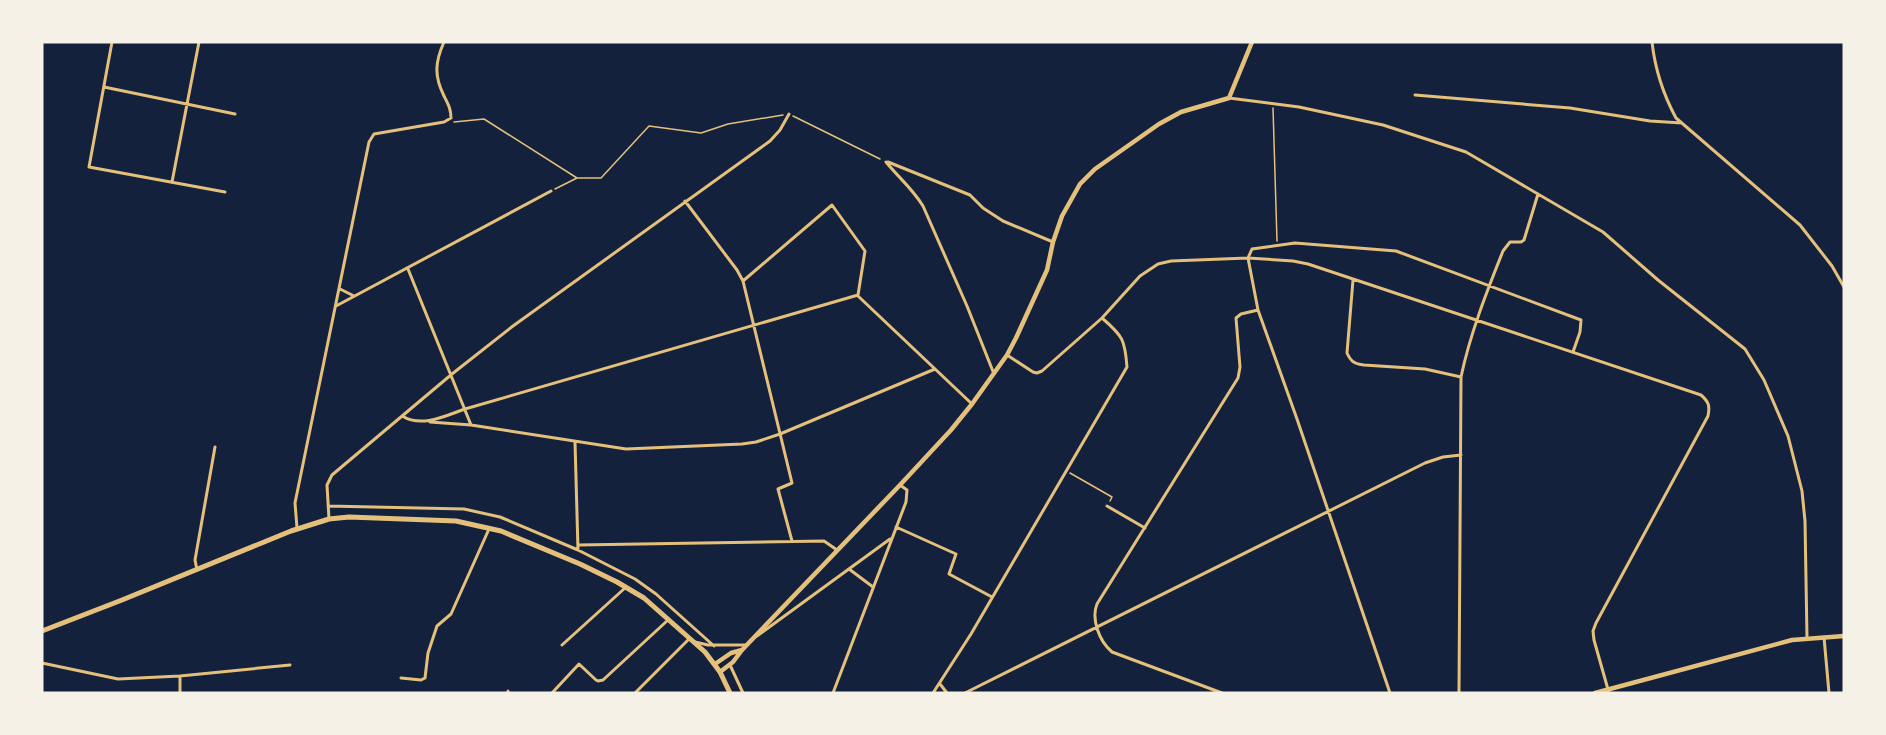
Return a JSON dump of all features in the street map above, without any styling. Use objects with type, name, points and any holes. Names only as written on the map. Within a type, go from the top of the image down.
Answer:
[{"type":"main road","points":[[42,631],[297,528],[329,519],[356,517],[463,522],[490,527],[567,558],[626,587],[651,603],[693,639],[715,664],[730,693]]},
{"type":"street","points":[[112,42],[89,167],[225,192]]},
{"type":"street","points":[[172,182],[199,42]]},
{"type":"street","points":[[297,528],[295,503],[369,142],[374,134],[444,122],[451,118],[451,110],[435,71],[444,42]]},
{"type":"street","points":[[1229,98],[1251,42]]},
{"type":"street","points":[[1652,42],[1658,75],[1666,99],[1676,118],[1800,225],[1832,266],[1844,286]]},
{"type":"street","points":[[104,87],[235,114]]},
{"type":"street","points":[[1415,95],[1570,108],[1650,121],[1682,123]]},
{"type":"street","points":[[720,672],[730,665],[951,430],[972,404],[1007,355],[1023,324],[1047,270],[1062,216],[1080,184],[1095,169],[1137,138],[1181,112],[1229,98],[1273,103],[1383,125],[1473,155],[1603,232],[1658,280],[1745,349],[1764,380],[1788,436],[1802,490],[1807,638]]},
{"type":"street","points":[[329,519],[327,485],[332,475],[452,374],[523,319],[773,138],[789,114]]},
{"type":"street","points":[[886,162],[970,195],[1003,222],[1053,242]]},
{"type":"street","points":[[886,162],[894,173],[915,192],[923,206],[994,374]]},
{"type":"street","points":[[336,306],[551,191]]},
{"type":"street","points":[[1460,693],[1461,377],[1477,321],[1506,246],[1513,242],[1521,242],[1526,238],[1538,194]]},
{"type":"street","points":[[685,201],[737,270],[742,281],[792,483],[778,489],[792,541]]},
{"type":"street","points":[[742,281],[832,205],[865,251],[858,296]]},
{"type":"street","points":[[1390,693],[1258,310],[1248,258],[1252,249],[1295,243],[1396,251],[1581,320],[1580,332],[1573,352]]},
{"type":"street","points":[[1007,355],[1037,373],[1042,371],[1102,318],[1140,276],[1158,264],[1171,261],[1248,258],[1308,264],[1701,395],[1707,401],[1710,409],[1708,416],[1593,631],[1608,691]]},
{"type":"street","points":[[408,268],[471,425]]},
{"type":"street","points":[[1353,280],[1347,353],[1355,364],[1425,369],[1461,377]]},
{"type":"street","points":[[340,289],[354,296]]},
{"type":"street","points":[[858,296],[972,404]]},
{"type":"street","points":[[430,422],[465,409],[858,296]]},
{"type":"street","points":[[1222,693],[1112,652],[1107,648],[1097,627],[1094,610],[1238,378],[1240,367],[1236,318],[1241,314],[1258,310]]},
{"type":"street","points":[[933,693],[993,597],[1127,367],[1126,347],[1119,332],[1102,318]]},
{"type":"street","points":[[402,416],[411,420],[471,425],[626,449],[742,444],[780,434],[935,369]]},
{"type":"street","points":[[575,442],[578,550]]},
{"type":"street","points":[[197,570],[195,560],[215,447]]},
{"type":"street","points":[[965,693],[1425,463],[1443,456],[1461,455]]},
{"type":"street","points":[[833,693],[906,502],[907,490],[900,484]]},
{"type":"street","points":[[328,506],[464,509],[500,517],[578,550],[635,579],[656,594],[714,645]]},
{"type":"street","points":[[1107,506],[1145,528]]},
{"type":"street","points":[[896,526],[956,554],[949,574],[993,597]]},
{"type":"street","points":[[401,678],[421,680],[425,678],[428,653],[437,626],[451,614],[490,527]]},
{"type":"street","points":[[753,639],[892,538]]},
{"type":"street","points":[[578,545],[824,541],[837,550]]},
{"type":"street","points":[[849,569],[873,587]]},
{"type":"street","points":[[561,645],[626,587]]},
{"type":"street","points":[[552,693],[579,664],[596,680],[603,680],[669,619]]},
{"type":"street","points":[[1595,693],[1792,640],[1844,636]]},
{"type":"street","points":[[1824,637],[1829,693]]},
{"type":"street","points":[[635,693],[693,639],[714,645],[747,645]]},
{"type":"street","points":[[715,664],[731,653],[742,650]]},
{"type":"street","points":[[42,663],[118,679],[180,676],[291,665]]},
{"type":"street","points":[[730,665],[743,693]]},
{"type":"street","points":[[180,676],[180,693]]},
{"type":"street","points":[[940,684],[948,693]]},
{"type":"path","points":[[1273,103],[1278,247]]},
{"type":"path","points":[[551,191],[577,178],[601,178],[649,126],[700,133],[744,121],[789,114],[886,162]]},
{"type":"path","points":[[444,122],[484,119],[577,178]]},
{"type":"path","points":[[1067,472],[1112,497],[1107,506]]}]
